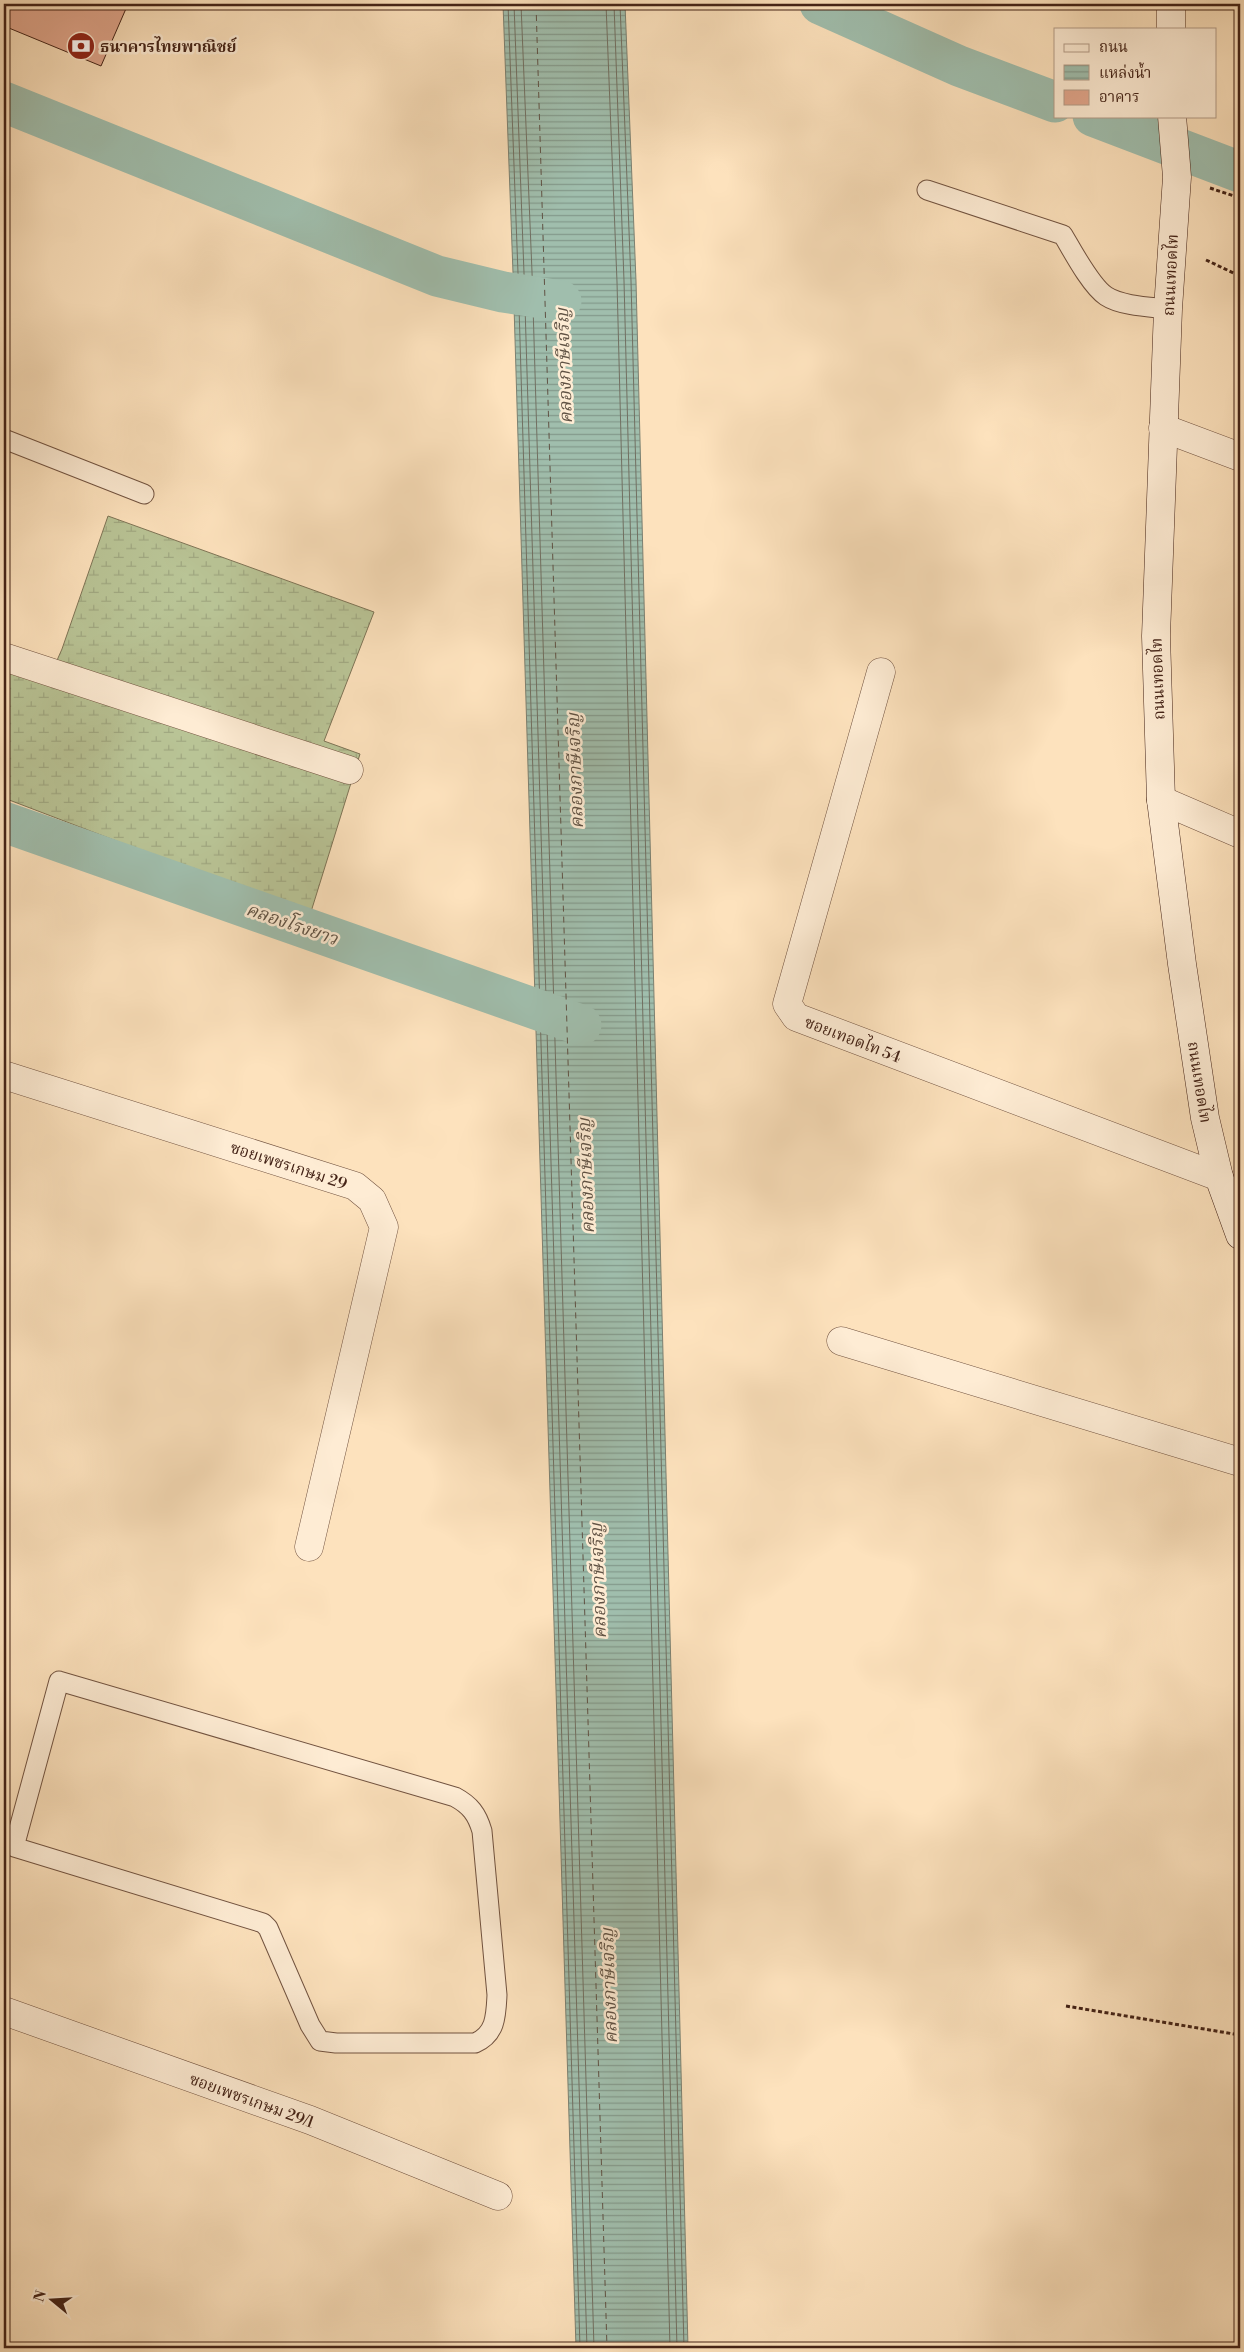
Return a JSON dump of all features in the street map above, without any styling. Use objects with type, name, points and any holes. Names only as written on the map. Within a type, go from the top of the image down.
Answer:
[{"type":"street","points":[[1171,4],[1171,28]]},
{"type":"street","name":"ถนนเทอดไท","points":[[1172,118],[1176,162],[1168,308],[1156,636],[1161,800],[1203,1108],[1218,1177],[1240,1235]]},
{"type":"street","points":[[1163,428],[1240,457]]},
{"type":"street","points":[[4,657],[349,770]]},
{"type":"street","name":"ซอยเทอดไท 54","points":[[881,672],[787,1004],[796,1017],[1218,1177]]},
{"type":"street","points":[[1161,800],[1240,834]]},
{"type":"street","name":"ซอยเพชรเกษม 29","points":[[4,1075],[355,1186],[372,1200],[384,1226],[309,1547]]},
{"type":"street","points":[[841,1341],[1240,1462]]},
{"type":"street","name":"ซอยเพชรเกษม 29/1","points":[[4,2011],[310,2120],[498,2196]]},
{"type":"lane","points":[[927,190],[1063,235],[1085,272],[1106,296],[1134,305],[1168,308]]},
{"type":"lane","points":[[4,440],[144,494]]},
{"type":"lane","points":[[59,1681],[455,1797],[466,1802],[472,1809],[482,1831],[497,1994],[496,2015],[491,2031],[484,2039],[475,2043],[336,2043],[320,2041],[310,2025],[268,1928],[263,1923],[9,1845],[59,1681]]},
{"type":"path","points":[[1066,2006],[1240,2035]]},
{"type":"green space","points":[[108,516],[374,612],[324,741],[360,754],[310,915],[4,798],[4,670],[47,683],[62,649]]},
{"type":"water","name":"คลองภาษีเจริญ","points":[[503,4],[625,4],[636,281],[688,2348],[576,2348],[513,273]]},
{"type":"building","name":"ธนาคารไทยพาณิชย์","points":[[4,4],[128,4],[101,66],[4,26]]},
{"type":"waterway","points":[[820,4],[959,66],[1054,102]]},
{"type":"waterway","name":"คลองภาษีเจริญ","points":[[4,102],[437,276],[503,292],[561,301]]},
{"type":"waterway","points":[[1098,118],[1240,172]]},
{"type":"waterway","name":"คลองโรงยาว","points":[[4,822],[581,1025]]},
{"type":"ferry route","points":[[536,4],[607,2348]]},
{"type":"place","name":"ธนาคารไทยพาณิชย์","points":[[81,46]]}]
